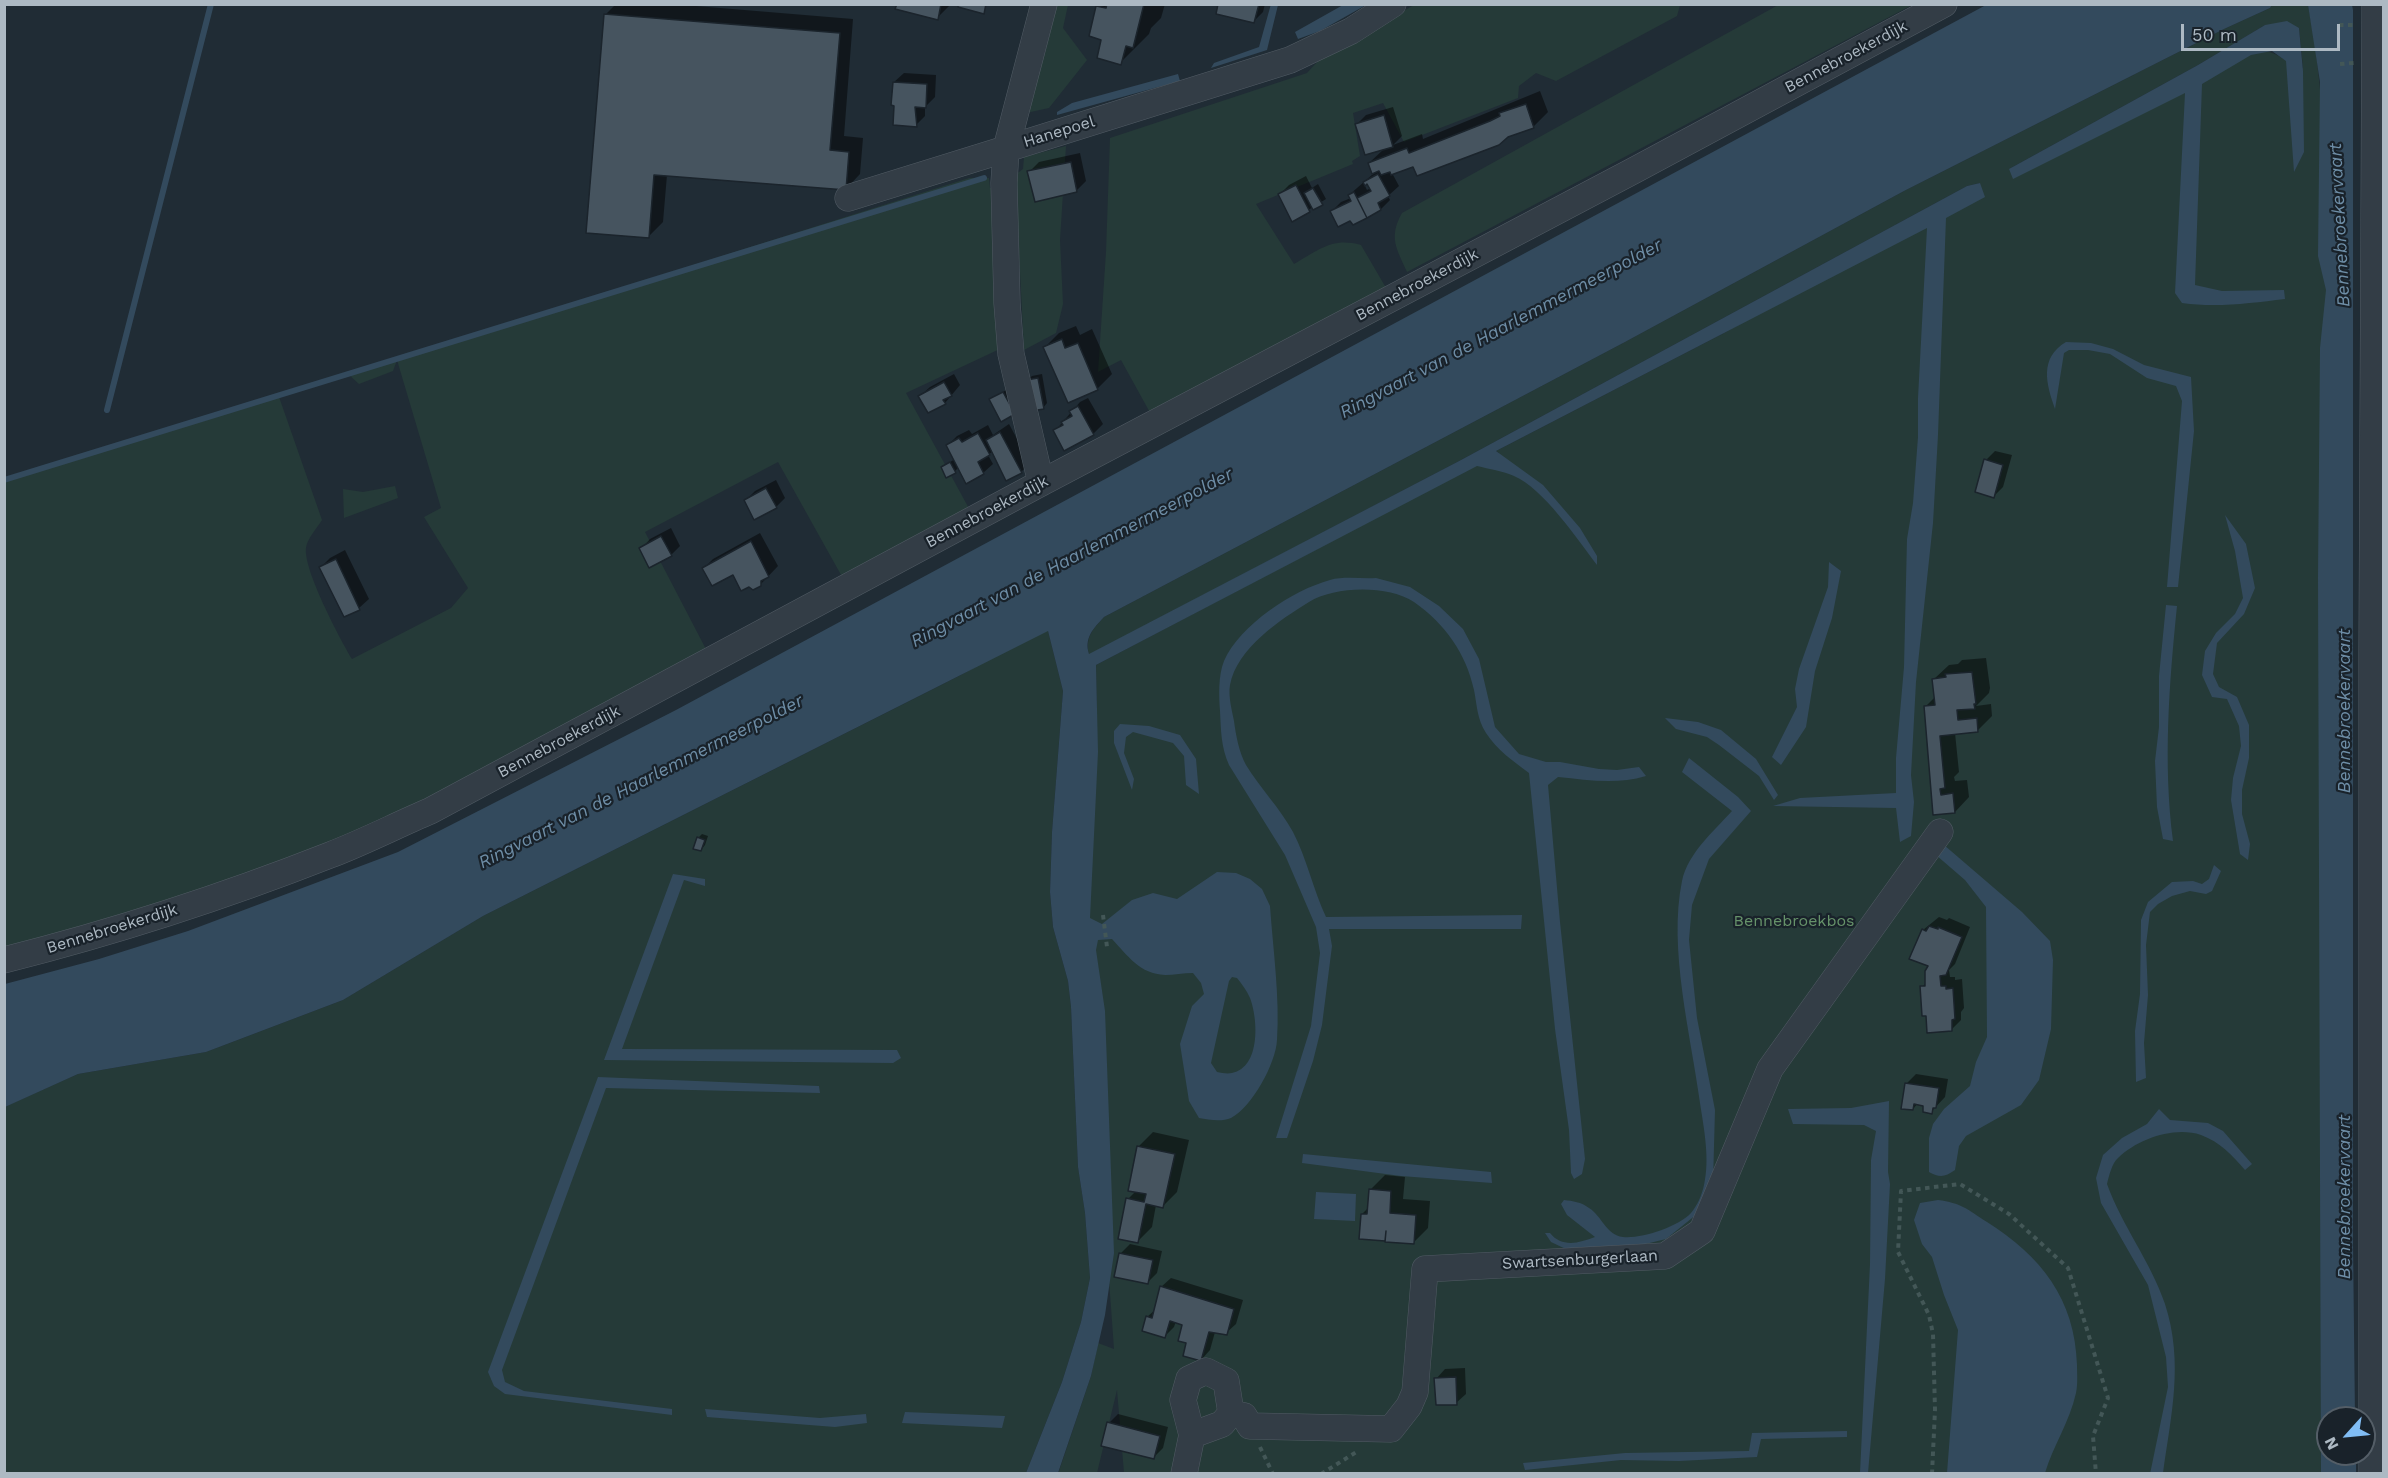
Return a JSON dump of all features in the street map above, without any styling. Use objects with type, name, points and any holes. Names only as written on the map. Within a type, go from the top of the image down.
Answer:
[{"type":"street","points":[[848,198],[1006,149],[1044,4]]},
{"type":"street","name":"Hanepoel","points":[[1041,483],[1011,354],[1007,303],[1004,183],[1006,149],[1290,60],[1351,32],[1393,4]]},
{"type":"street","name":"Bennebroekerdijk","points":[[4,960],[90,938],[206,900],[331,854],[430,811],[1041,483],[1944,4]]},
{"type":"street","points":[[2372,1473],[2378,652],[2375,4]]},
{"type":"street","name":"Swartsenburgerlaan","points":[[1231,1413],[1244,1416],[1250,1426],[1391,1429],[1409,1406],[1415,1392],[1425,1269],[1665,1256],[1702,1231],[1770,1069],[1940,832]]},
{"type":"street","points":[[1184,1473],[1192,1435],[1183,1400],[1189,1379],[1206,1371],[1227,1381],[1231,1413],[1221,1424],[1192,1435]]},
{"type":"path","points":[[2339,25],[2353,25]]},
{"type":"path","points":[[2340,64],[2354,63]]},
{"type":"path","points":[[1103,915],[1107,947]]},
{"type":"path","points":[[1932,1473],[1935,1410],[1933,1334],[1929,1315],[1898,1252],[1901,1191],[1960,1184],[2009,1214],[2068,1268],[2108,1398],[2093,1436],[2096,1473]]},
{"type":"green space","points":[[1780,4],[1912,5],[1407,272],[1397,250],[1395,237],[1395,230],[1402,213]]},
{"type":"green space","points":[[1056,5],[1068,5],[1063,28],[1087,60],[1049,108],[1003,118],[1021,48],[1045,53]]},
{"type":"green space","points":[[1414,5],[1680,5],[1677,16],[1556,81],[1536,73],[1519,86],[1518,98],[1404,142],[1383,103],[1353,113],[1360,156],[1352,161],[1353,164],[1256,204],[1294,264],[1326,246],[1342,243],[1361,245],[1389,293],[1153,418],[1121,360],[1098,372],[1106,252],[1110,138],[1307,73],[1318,61]]},
{"type":"green space","name":"Bennebroekbos","points":[[2272,5],[2308,5],[2321,98],[2326,109],[2328,1406],[2316,1406],[2316,1466],[2336,1466],[2340,1473],[1124,1473],[1117,1390],[1097,1473],[1058,1474],[1091,1376],[1098,1343],[1114,1349],[1101,1169],[1085,872],[1097,731],[1096,665],[1499,453],[1496,451],[1726,332],[1980,183],[1967,186],[1461,460],[1089,655],[1089,638],[1096,625],[1104,617],[1625,342],[1904,191]],"holes":[[[2265,25],[2299,28],[2303,68],[2256,48],[2009,169],[2198,65]]]},
{"type":"green space","points":[[1066,146],[1060,240],[1063,304],[1056,333],[1024,350],[1015,175],[1023,169],[1024,157]]},
{"type":"green space","points":[[969,178],[989,178],[990,188],[996,187],[1004,347],[906,393],[972,514],[845,582],[778,462],[645,532],[709,655],[351,840],[5,956],[5,479],[278,394],[322,520],[310,537],[306,548],[310,571],[323,604],[352,659],[451,608],[468,588],[424,517],[441,508],[397,360],[393,371],[359,384],[348,374]]},
{"type":"green space","points":[[395,486],[398,498],[344,518],[343,489],[363,492]]},
{"type":"green space","points":[[1038,630],[1048,631],[1063,691],[1052,832],[1050,892],[1053,927],[1068,981],[1071,1007],[1078,1167],[1085,1213],[1090,1278],[1081,1322],[1062,1382],[1026,1473],[5,1473],[4,1107],[78,1074],[206,1052],[343,1000],[483,916],[961,675]]},
{"type":"water","points":[[1271,4],[1278,5],[1267,50],[1211,68],[1214,63],[1259,47]]},
{"type":"water","points":[[1343,5],[1366,5],[1320,31],[1298,39],[1295,32]]},
{"type":"water","name":"Ringvaart van de Haarlemmermeerpolder","points":[[1986,5],[2272,5],[1904,191],[1625,342],[1104,617],[1096,626],[1089,638],[1089,654],[1461,460],[1967,186],[1980,183],[1985,197],[1946,218],[1933,523],[1916,682],[1911,775],[1914,802],[1911,836],[1900,842],[1896,808],[1773,806],[1800,798],[1896,793],[1896,758],[1904,667],[1907,539],[1913,503],[1918,437],[1927,228],[1496,451],[1543,485],[1580,528],[1597,556],[1597,565],[1537,491],[1514,476],[1477,466],[1096,665],[1098,752],[1090,918],[1102,924],[1132,900],[1153,893],[1177,899],[1217,872],[1236,873],[1250,879],[1262,889],[1270,906],[1278,1024],[1276,1050],[1268,1072],[1255,1095],[1231,1118],[1211,1120],[1199,1118],[1189,1101],[1180,1044],[1192,1006],[1204,994],[1201,983],[1193,973],[1165,975],[1148,971],[1129,958],[1112,939],[1098,940],[1096,950],[1105,1011],[1114,1253],[1105,1315],[1091,1376],[1058,1473],[1026,1473],[1062,1382],[1081,1322],[1090,1278],[1085,1213],[1078,1167],[1071,1007],[1068,981],[1053,927],[1050,892],[1052,832],[1063,691],[1048,631],[483,916],[343,1000],[206,1052],[78,1074],[5,1107],[5,984],[99,959],[188,931],[398,852],[676,710]],"holes":[[[1232,977],[1237,978],[1253,1007],[1255,1018],[1253,1052],[1241,1069],[1230,1073],[1217,1072],[1211,1063],[1229,981]]]},
{"type":"water","name":"Bennebroekervaart","points":[[2308,5],[2352,5],[2355,1406],[2321,1406],[2318,577],[2320,348],[2326,290],[2318,256],[2320,82]]},
{"type":"water","points":[[2287,21],[2299,28],[2303,71],[2304,152],[2294,172],[2286,61],[2272,51],[2251,55],[2202,84],[2195,285],[2222,291],[2284,290],[2285,299],[2208,305],[2182,303],[2175,293],[2185,93],[2013,179],[2009,169],[2198,65],[2265,25]]},
{"type":"water","points":[[1178,74],[1180,81],[1057,115],[1057,112],[1072,103]]},
{"type":"water","points":[[2066,342],[2091,343],[2113,349],[2144,365],[2191,377],[2194,431],[2178,587],[2167,587],[2182,401],[2176,386],[2147,378],[2110,354],[2088,350],[2069,350],[2064,353],[2055,409],[2047,381],[2048,364],[2057,348]]},
{"type":"water","points":[[2225,515],[2246,544],[2255,588],[2244,614],[2217,643],[2213,674],[2219,687],[2237,697],[2249,725],[2249,758],[2242,790],[2242,814],[2250,844],[2248,860],[2240,854],[2231,800],[2233,778],[2241,746],[2239,726],[2227,699],[2212,697],[2202,675],[2205,651],[2216,633],[2235,614],[2243,598],[2235,551]]},
{"type":"water","points":[[1829,562],[1841,571],[1832,618],[1815,671],[1806,727],[1781,765],[1772,757],[1797,707],[1795,689],[1799,669],[1828,587]]},
{"type":"water","points":[[1376,578],[1410,587],[1439,606],[1463,629],[1479,659],[1495,727],[1519,754],[1546,762],[1560,762],[1599,769],[1617,770],[1639,767],[1646,776],[1613,781],[1558,777],[1548,785],[1585,1159],[1582,1174],[1574,1179],[1571,1173],[1569,1130],[1555,1029],[1529,773],[1500,750],[1483,728],[1466,664],[1453,640],[1414,602],[1403,596],[1376,590],[1347,590],[1320,597],[1285,617],[1250,647],[1234,672],[1230,685],[1230,703],[1244,760],[1293,832],[1326,917],[1522,915],[1521,929],[1329,929],[1332,946],[1322,1025],[1313,1061],[1287,1138],[1276,1138],[1311,1026],[1320,953],[1316,927],[1285,855],[1226,758],[1219,693],[1221,673],[1224,661],[1242,635],[1255,622],[1284,601],[1330,580]]},
{"type":"water","points":[[2166,605],[2177,606],[2168,724],[2168,782],[2173,841],[2163,839],[2157,807],[2155,761],[2159,727],[2159,676]]},
{"type":"water","points":[[1665,718],[1698,722],[1721,730],[1756,759],[1778,795],[1774,800],[1759,776],[1719,745],[1707,737],[1676,729]]},
{"type":"water","points":[[1120,724],[1149,726],[1180,735],[1196,759],[1199,794],[1186,785],[1184,756],[1173,743],[1133,732],[1126,737],[1124,753],[1134,779],[1132,790],[1114,743],[1114,731]]},
{"type":"water","points":[[1689,758],[1738,797],[1751,811],[1709,859],[1692,905],[1689,940],[1697,1018],[1715,1110],[1713,1183],[1702,1210],[1666,1239],[1633,1247],[1570,1251],[1551,1242],[1545,1233],[1550,1233],[1560,1241],[1571,1243],[1595,1237],[1567,1215],[1561,1204],[1564,1200],[1586,1206],[1617,1236],[1631,1237],[1659,1231],[1685,1218],[1695,1207],[1703,1189],[1706,1175],[1706,1144],[1682,992],[1678,907],[1682,881],[1690,861],[1702,843],[1732,811],[1682,772]]},
{"type":"water","points":[[1944,845],[2022,912],[2050,941],[2053,960],[2051,1029],[2039,1080],[2021,1105],[1966,1136],[1959,1146],[1955,1170],[1939,1176],[1929,1172],[1929,1138],[1933,1124],[1944,1109],[1970,1086],[1976,1062],[1987,1037],[1986,907],[1965,880],[1936,855]]},
{"type":"water","points":[[2214,865],[2221,871],[2212,891],[2206,894],[2190,891],[2172,896],[2150,912],[2146,945],[2148,995],[2144,1043],[2146,1078],[2136,1082],[2135,1031],[2140,994],[2141,920],[2148,902],[2172,882],[2193,881],[2202,884],[2209,879]]},
{"type":"water","points":[[673,874],[705,879],[705,886],[684,880],[622,1049],[897,1050],[901,1058],[893,1063],[604,1060]]},
{"type":"water","points":[[598,1077],[819,1086],[820,1093],[606,1088],[502,1370],[505,1382],[524,1391],[672,1409],[672,1415],[505,1394],[494,1386],[488,1372]]},
{"type":"water","points":[[1889,1101],[1888,1172],[1890,1184],[1885,1279],[1868,1473],[1860,1473],[1870,1264],[1871,1160],[1876,1131],[1864,1125],[1793,1124],[1788,1109],[1851,1108]]},
{"type":"water","points":[[2159,1109],[2170,1120],[2208,1123],[2223,1131],[2252,1164],[2245,1170],[2214,1141],[2201,1135],[2179,1132],[2157,1136],[2136,1145],[2126,1151],[2112,1166],[2107,1184],[2120,1215],[2159,1289],[2171,1326],[2174,1347],[2174,1389],[2163,1473],[2150,1474],[2168,1387],[2166,1357],[2148,1285],[2101,1203],[2096,1178],[2103,1155],[2122,1138],[2147,1124]]},
{"type":"water","points":[[1303,1154],[1491,1172],[1492,1183],[1401,1176],[1302,1163]]},
{"type":"water","points":[[1316,1192],[1356,1194],[1355,1221],[1314,1219]]},
{"type":"water","points":[[1938,1200],[1969,1210],[2024,1249],[2052,1282],[2070,1320],[2075,1341],[2077,1390],[2070,1414],[2045,1473],[1947,1473],[1958,1330],[1932,1257],[1922,1244],[1914,1220],[1920,1203]]},
{"type":"water","points":[[705,1409],[820,1418],[866,1414],[867,1423],[835,1427],[707,1417]]},
{"type":"water","points":[[905,1412],[1005,1416],[1002,1428],[902,1423]]},
{"type":"water","points":[[1847,1431],[1847,1437],[1761,1439],[1757,1457],[1679,1461],[1621,1460],[1525,1470],[1523,1463],[1625,1453],[1749,1451],[1752,1433]]},
{"type":"water","points":[[2321,1466],[2356,1466],[2356,1474],[2321,1473]]},
{"type":"building","points":[[897,4],[941,4],[938,20],[895,9]]},
{"type":"building","points":[[958,4],[986,4],[984,14],[958,7]]},
{"type":"building","points":[[1107,4],[1144,4],[1133,48],[1126,46],[1121,65],[1097,58],[1101,40],[1089,36],[1096,6],[1106,8]]},
{"type":"building","points":[[1218,4],[1259,4],[1254,23],[1216,14]]},
{"type":"building","points":[[604,14],[840,33],[830,150],[849,152],[846,190],[654,175],[649,238],[586,233]]},
{"type":"building","points":[[893,82],[927,84],[926,108],[915,107],[917,127],[893,125],[894,106],[891,105]]},
{"type":"building","points":[[1526,104],[1534,128],[1508,137],[1499,145],[1417,176],[1413,167],[1391,175],[1390,172],[1381,175],[1379,171],[1372,174],[1368,163],[1407,148],[1409,153],[1490,121],[1500,116],[1499,113]]},
{"type":"building","points":[[1384,115],[1393,147],[1365,155],[1355,124]]},
{"type":"building","points":[[1071,162],[1077,192],[1035,202],[1027,171]]},
{"type":"building","points":[[1378,174],[1390,196],[1378,203],[1381,210],[1367,218],[1357,198],[1371,191],[1363,182]]},
{"type":"building","points":[[1296,185],[1310,212],[1292,222],[1278,194]]},
{"type":"building","points":[[1313,188],[1323,205],[1313,210],[1304,193]]},
{"type":"building","points":[[1354,192],[1367,218],[1353,225],[1350,221],[1338,227],[1330,211],[1351,201],[1348,195]]},
{"type":"building","points":[[1062,339],[1065,348],[1078,343],[1098,390],[1068,403],[1043,347]]},
{"type":"building","points":[[1038,378],[1044,409],[1031,411],[1026,380]]},
{"type":"building","points":[[944,382],[952,396],[943,400],[946,404],[928,413],[918,396]]},
{"type":"building","points":[[1003,392],[1015,414],[1001,422],[989,399]]},
{"type":"building","points":[[1078,406],[1094,435],[1064,451],[1053,430],[1063,425],[1061,422],[1072,416],[1069,411]]},
{"type":"building","points":[[1000,432],[1022,473],[1006,481],[986,440]]},
{"type":"building","points":[[978,433],[990,455],[978,462],[984,474],[966,484],[946,445],[959,438],[962,442]]},
{"type":"building","points":[[1984,459],[2003,465],[1994,498],[1975,492]]},
{"type":"building","points":[[950,462],[956,473],[946,478],[941,467]]},
{"type":"building","points":[[766,488],[777,508],[754,520],[744,500]]},
{"type":"building","points":[[661,536],[672,556],[649,568],[639,548]]},
{"type":"building","points":[[751,541],[769,577],[761,581],[761,586],[753,590],[749,587],[741,591],[733,575],[712,586],[702,568]]},
{"type":"building","points":[[336,559],[360,610],[344,617],[319,567]]},
{"type":"building","points":[[1972,672],[1975,709],[1957,710],[1958,720],[1977,718],[1978,732],[1940,736],[1945,788],[1940,789],[1941,795],[1953,793],[1955,813],[1933,815],[1924,706],[1935,705],[1932,679],[1946,677],[1945,674]]},
{"type":"building","points":[[697,837],[705,840],[701,851],[693,849]]},
{"type":"building","points":[[1929,926],[1938,929],[1938,927],[1962,937],[1946,975],[1940,976],[1941,986],[1946,986],[1946,989],[1953,988],[1955,1019],[1952,1020],[1952,1031],[1927,1033],[1926,1016],[1922,1016],[1920,986],[1925,986],[1925,971],[1928,966],[1909,959],[1922,929],[1926,931]]},
{"type":"building","points":[[1905,1083],[1939,1088],[1936,1108],[1933,1108],[1932,1114],[1923,1112],[1923,1106],[1914,1104],[1913,1110],[1901,1109]]},
{"type":"building","points":[[1137,1146],[1175,1154],[1163,1208],[1146,1204],[1138,1243],[1118,1239],[1126,1198],[1144,1202],[1146,1194],[1128,1191]]},
{"type":"building","points":[[1369,1189],[1391,1191],[1390,1213],[1416,1215],[1414,1244],[1385,1242],[1386,1231],[1385,1241],[1359,1239],[1361,1214],[1367,1214]]},
{"type":"building","points":[[1119,1253],[1153,1260],[1148,1284],[1114,1277]]},
{"type":"building","points":[[1160,1286],[1234,1309],[1227,1335],[1209,1332],[1201,1361],[1183,1356],[1186,1343],[1178,1341],[1182,1325],[1170,1321],[1165,1338],[1142,1331],[1146,1316],[1152,1318]]},
{"type":"building","points":[[1456,1377],[1457,1405],[1436,1405],[1434,1378]]},
{"type":"building","points":[[1107,1422],[1160,1436],[1154,1459],[1101,1446]]},
{"type":"waterway","points":[[107,410],[211,4]]},
{"type":"waterway","points":[[4,480],[984,178]]}]
